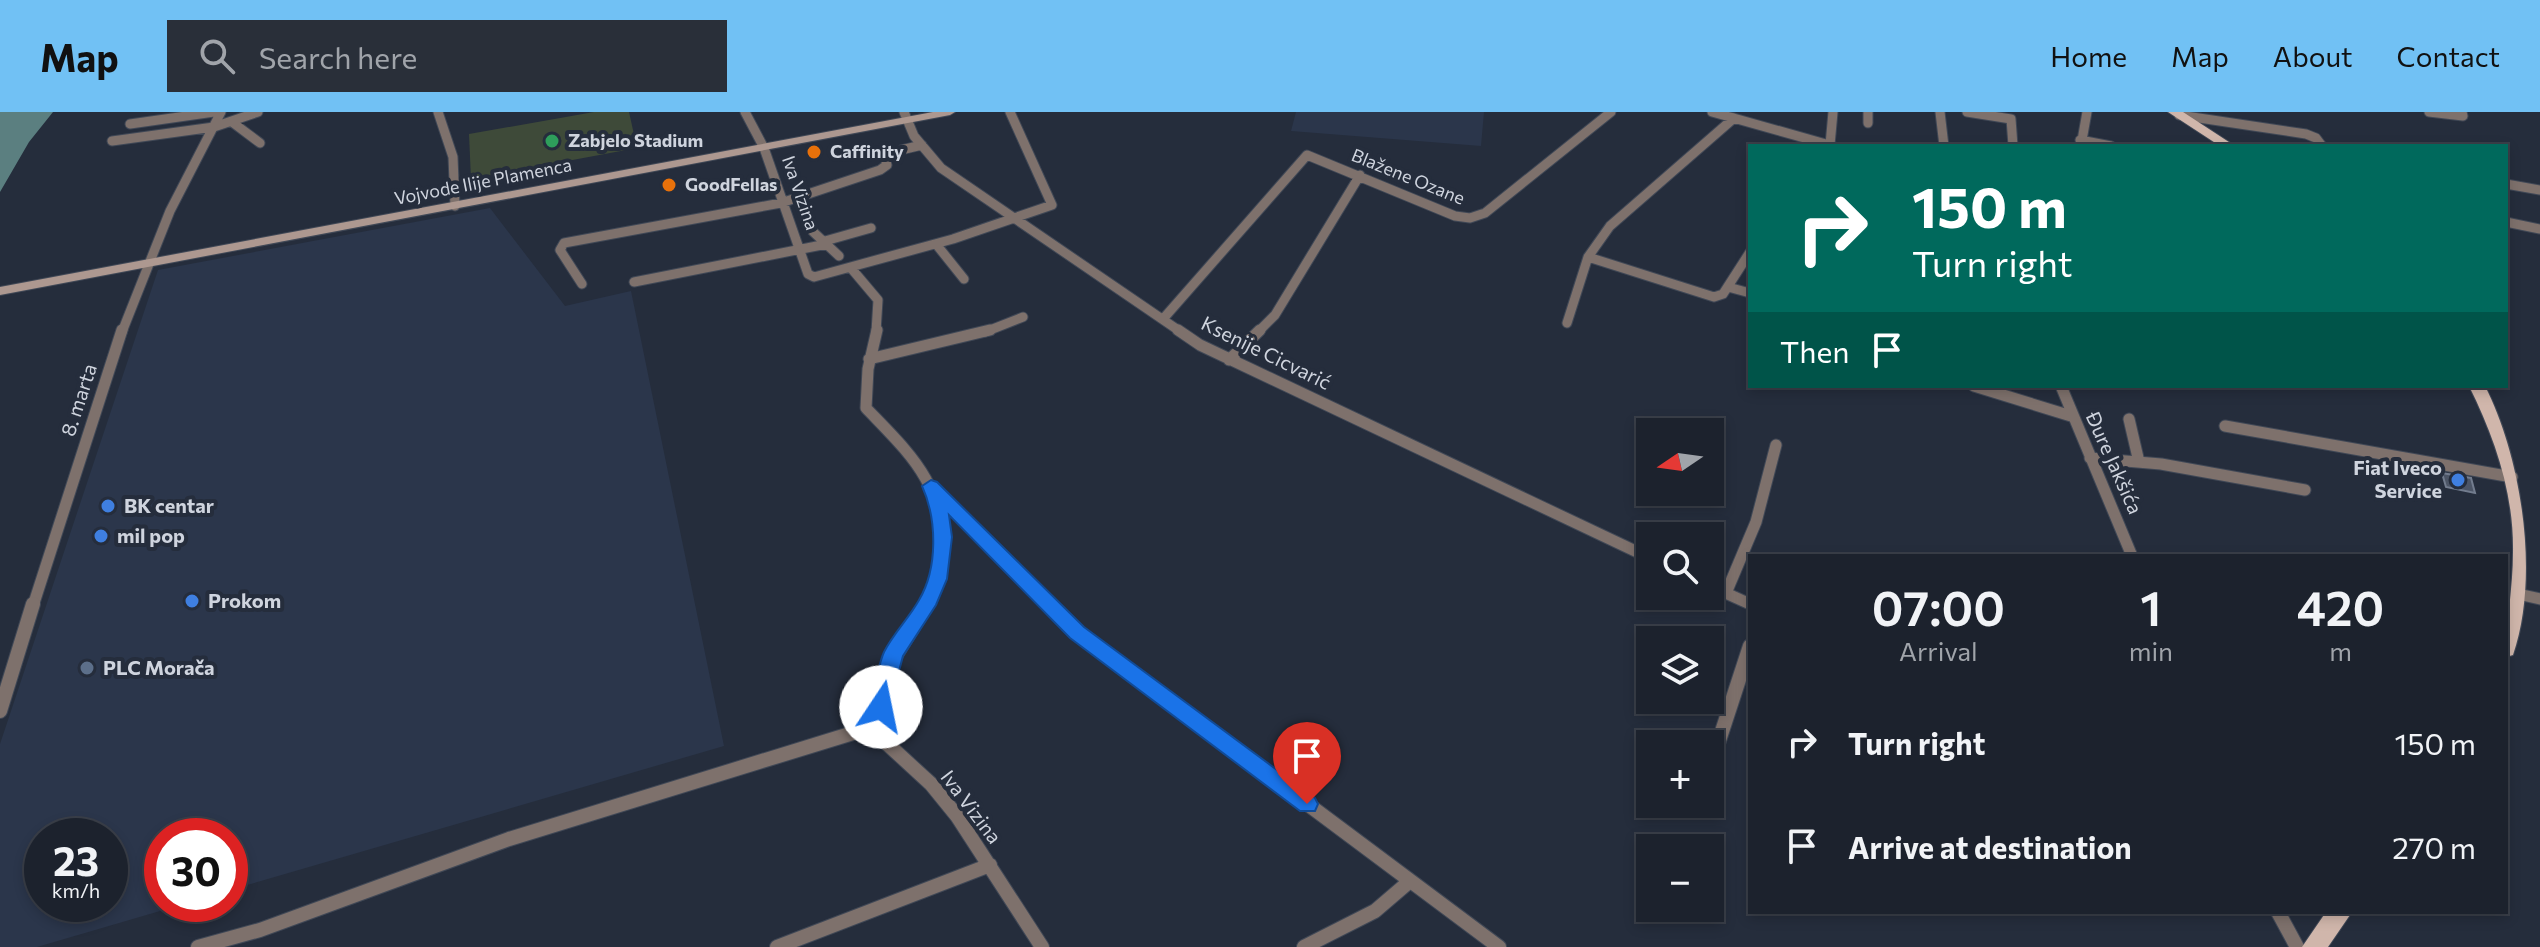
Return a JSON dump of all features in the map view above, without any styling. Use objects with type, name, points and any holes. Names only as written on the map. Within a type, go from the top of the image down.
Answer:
[{"type":"main road","points":[[2177,114],[2226,144]]},
{"type":"main road","points":[[2478,388],[2499,434],[2512,477],[2522,530],[2518,594],[2508,641]]},
{"type":"main road","points":[[2314,947],[2339,914]]},
{"type":"street","points":[[130,124],[214,112]]},
{"type":"street","name":"8. marta","points":[[0,711],[103,390],[147,264],[189,169],[221,112]]},
{"type":"street","points":[[112,141],[214,127],[258,112]]},
{"type":"street","points":[[438,112],[453,157],[455,206]]},
{"type":"street","name":"Iva Vizina","points":[[745,112],[764,148],[781,203],[810,276],[936,244],[1052,205],[1010,112]]},
{"type":"street","name":"Vojvode Ilije Plamenca","points":[[0,291],[764,148],[905,116],[950,112]]},
{"type":"street","name":"Blažene Ozane","points":[[1163,319],[1304,158],[1313,155],[1455,216],[1479,217],[1611,112]]},
{"type":"street","points":[[1832,144],[1833,112]]},
{"type":"street","points":[[1868,112],[1868,123]]},
{"type":"street","points":[[1940,112],[1944,144]]},
{"type":"street","points":[[1967,112],[2011,119],[2013,144]]},
{"type":"street","points":[[2080,143],[2087,112]]},
{"type":"street","points":[[2429,112],[2463,116],[2462,112]]},
{"type":"street","points":[[1718,113],[1825,144]]},
{"type":"street","points":[[2177,114],[2306,134],[2320,144]]},
{"type":"street","name":"Ksenije Cicvarić","points":[[905,116],[922,145],[941,168],[1163,319],[1229,360],[1636,551]]},
{"type":"street","points":[[1567,323],[1588,257],[1610,226],[1734,118]]},
{"type":"street","points":[[232,122],[236,129],[255,137],[260,143]]},
{"type":"street","points":[[582,284],[560,250],[564,243],[781,203],[880,170],[887,165],[884,154],[922,145]]},
{"type":"street","points":[[1229,360],[1275,315],[1360,175]]},
{"type":"street","points":[[2508,184],[2540,190]]},
{"type":"street","points":[[2508,222],[2540,229]]},
{"type":"street","name":"Iva Vizina","points":[[807,226],[839,256]]},
{"type":"street","points":[[826,243],[871,228]]},
{"type":"street","name":"Iva Vizina","points":[[634,282],[800,251],[826,243]]},
{"type":"street","points":[[936,244],[964,279]]},
{"type":"street","points":[[1588,257],[1705,296],[1719,297],[1748,255]]},
{"type":"street","points":[[198,947],[260,930],[509,839],[879,725],[893,654],[930,600],[938,579],[942,537],[939,504],[931,486],[904,445],[870,416],[866,398],[869,359],[882,319],[880,303],[851,268]]},
{"type":"street","points":[[1728,287],[1748,292]]},
{"type":"street","points":[[869,359],[980,334],[1023,317]]},
{"type":"street","points":[[1980,388],[2071,416]]},
{"type":"street","name":"Đure Jakšića","points":[[2062,388],[2131,554]]},
{"type":"street","points":[[2129,419],[2139,462]]},
{"type":"street","points":[[2225,426],[2512,477]]},
{"type":"street","points":[[1748,603],[1726,593],[1756,522],[1776,445]]},
{"type":"street","points":[[2090,458],[2139,462],[2305,490]]},
{"type":"street","points":[[931,486],[1077,632],[1499,947]]},
{"type":"street","points":[[2518,594],[2540,599]]},
{"type":"street","points":[[1722,730],[1748,652]]},
{"type":"street","name":"Iva Vizina","points":[[879,725],[888,747],[931,784],[990,865],[1042,947]]},
{"type":"street","points":[[777,947],[990,865]]},
{"type":"street","points":[[1304,947],[1375,911],[1410,881]]},
{"type":"street","points":[[2279,914],[2297,947]]},
{"type":"shaded area","points":[[0,112],[53,112],[29,142],[0,192]]},
{"type":"shaded area","name":"Zabjelo Stadium","points":[[594,112],[629,112],[637,148],[471,179],[469,134]]},
{"type":"shaded area","points":[[1296,112],[1484,112],[1481,146],[1291,131]]},
{"type":"shaded area","points":[[490,208],[565,306],[631,291],[724,746],[248,885],[248,818],[144,818],[144,916],[128,920],[128,818],[24,818],[24,922],[122,922],[37,947],[0,947],[0,744],[158,270]]},
{"type":"building","name":"Fiat Iveco Service","points":[[2442,473],[2471,478],[2475,493],[2446,487]]},
{"type":"place","name":"Zabjelo Stadium","points":[[552,141]]},
{"type":"place","name":"Caffinity","points":[[814,152]]},
{"type":"place","name":"GoodFellas","points":[[669,185]]},
{"type":"place","name":"Fiat Iveco Service","points":[[2458,480]]},
{"type":"place","name":"BK centar","points":[[108,506]]},
{"type":"place","name":"mil pop","points":[[101,536]]},
{"type":"place","name":"Prokom","points":[[192,601]]},
{"type":"place","name":"PLC Morača","points":[[87,668]]},
{"type":"route","points":[[881,707],[893,654],[930,600],[938,579],[942,537],[939,504],[931,486],[1077,632],[1307,804]]}]
